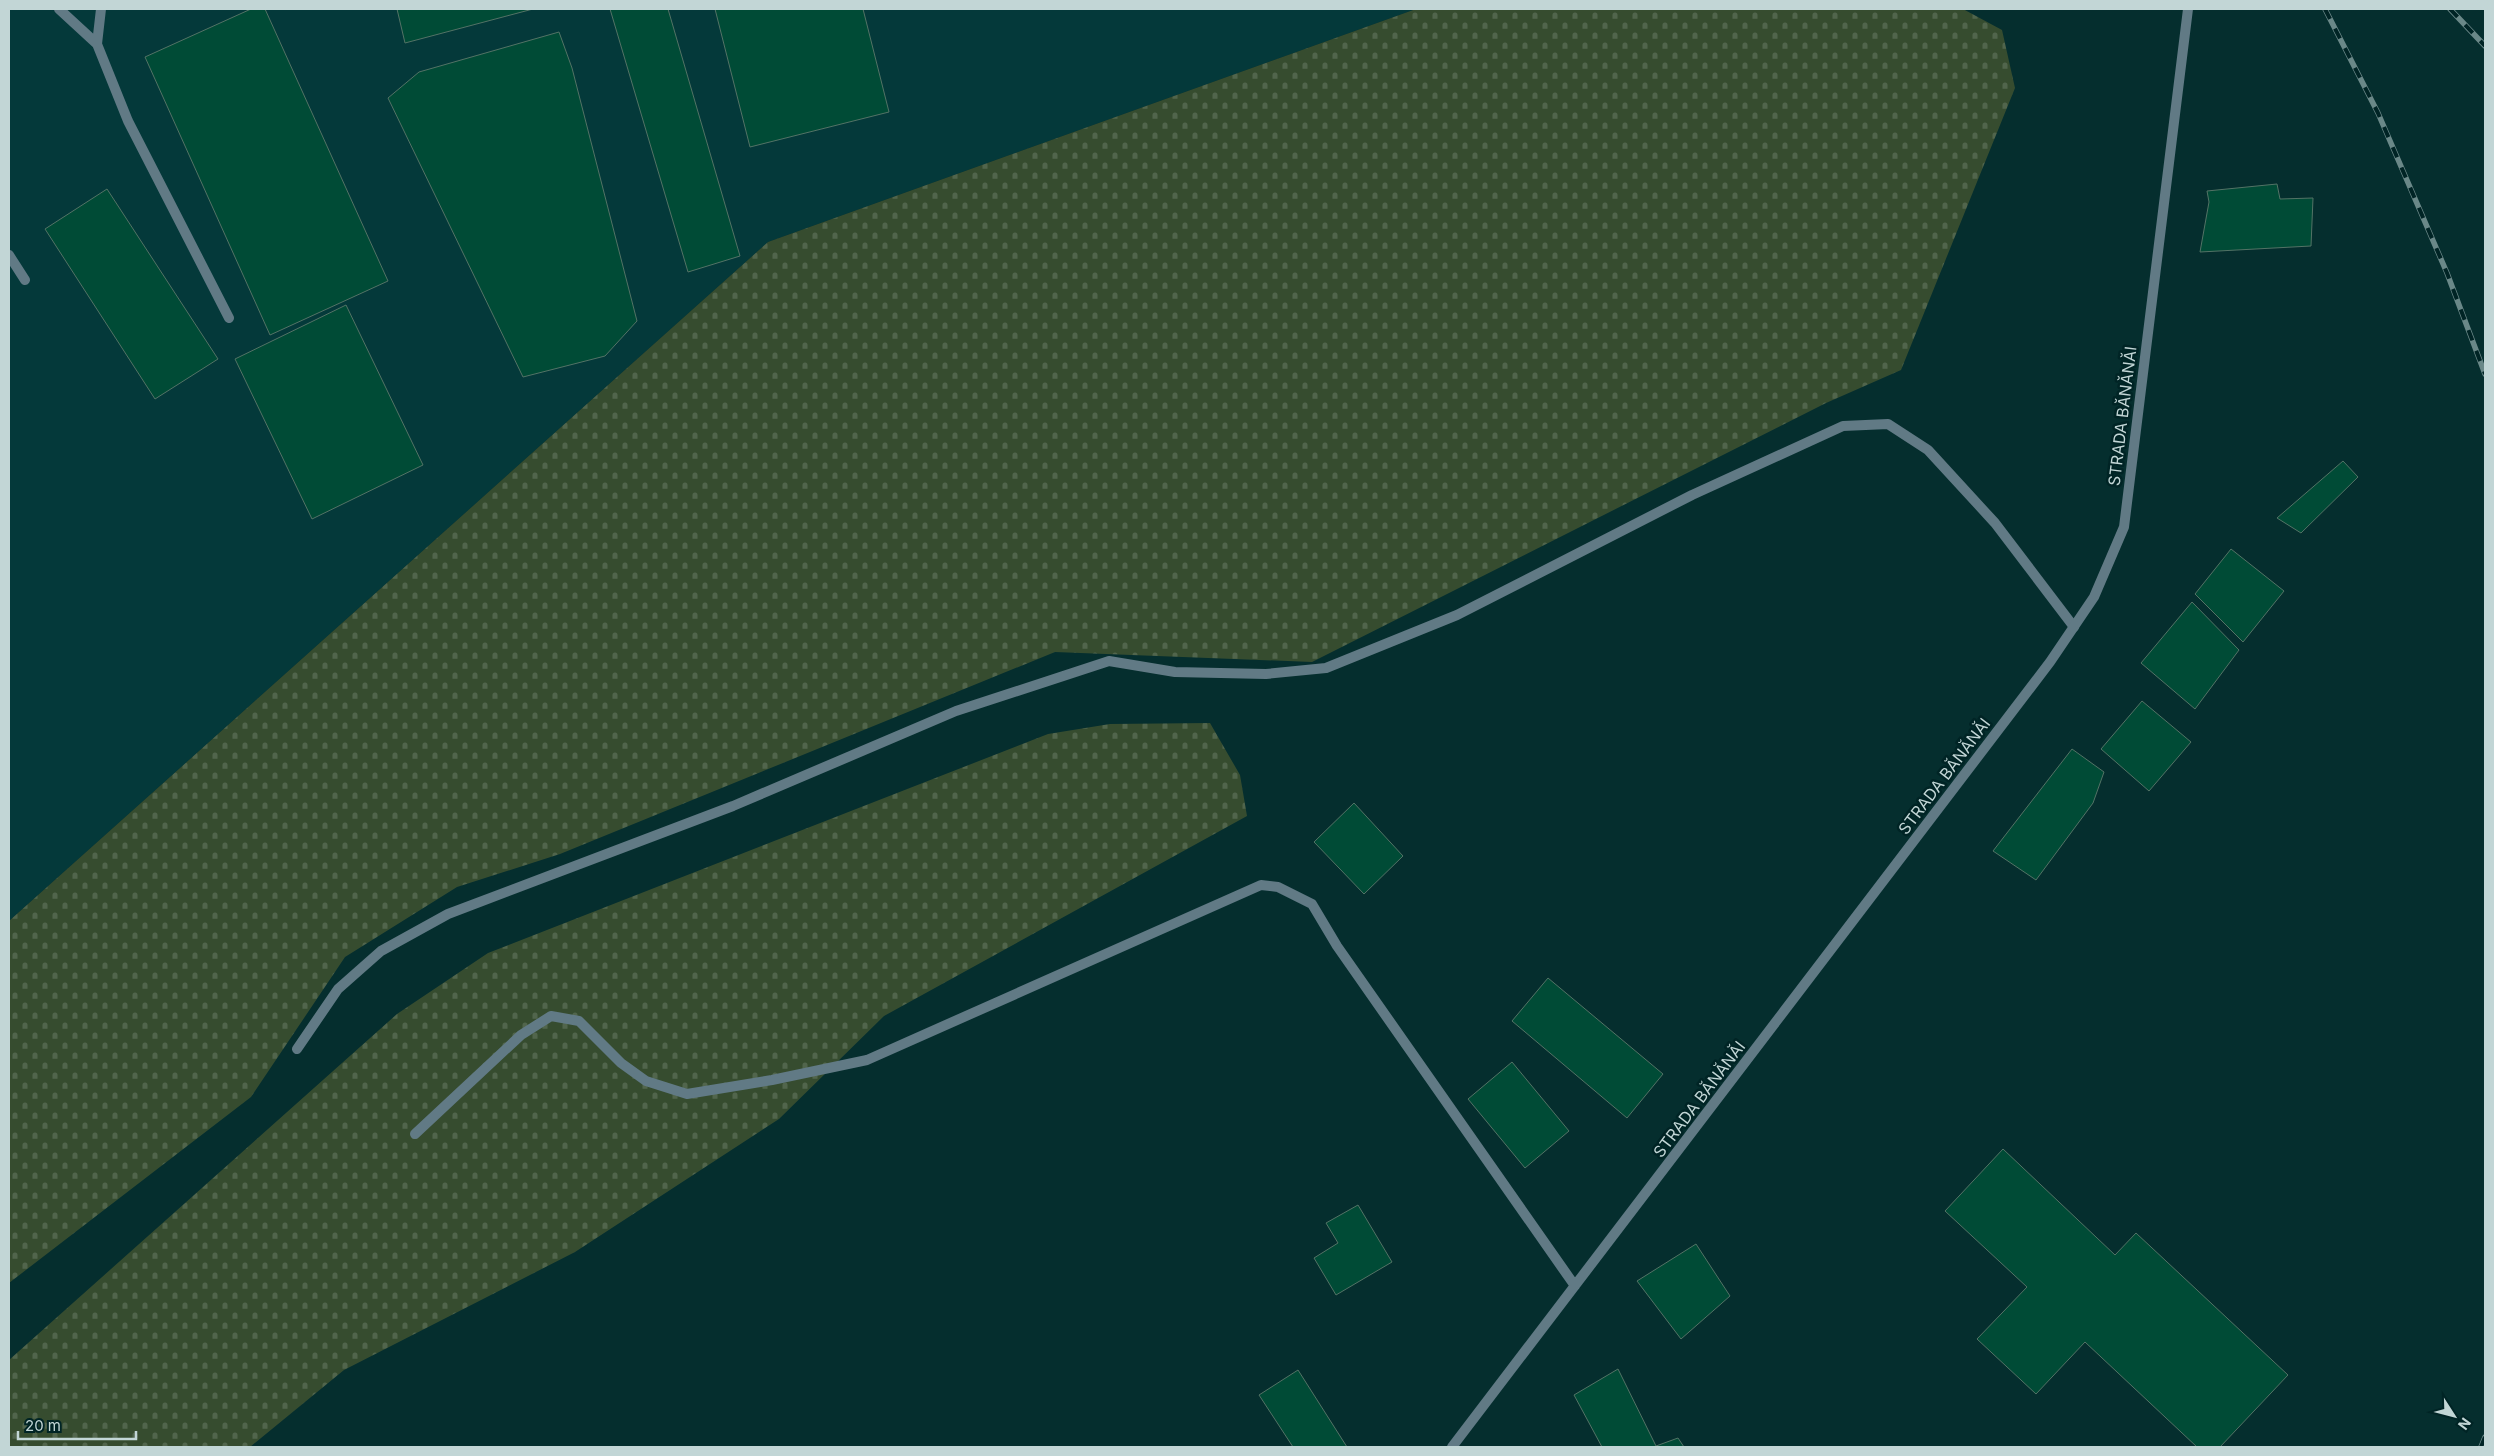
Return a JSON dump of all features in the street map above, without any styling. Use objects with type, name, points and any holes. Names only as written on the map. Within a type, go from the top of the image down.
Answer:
[{"type":"street","points":[[59,9],[97,44],[136,137],[230,318]]},
{"type":"street","points":[[97,44],[101,9]]},
{"type":"street","name":"STRADA BĂNĂNĂI","points":[[1452,1447],[2050,662],[2094,597],[2124,527],[2188,9]]},
{"type":"street","points":[[9,255],[25,280]]},
{"type":"street","points":[[297,1049],[338,989],[381,952],[448,914],[733,806],[956,711],[1109,661],[1175,672],[1266,674],[1326,668],[1457,615],[1692,495],[1844,426],[1888,424],[1928,450],[1995,523],[2074,627]]},
{"type":"street","points":[[415,1134],[522,1035],[551,1016],[579,1021],[621,1063],[646,1081],[687,1094],[772,1080],[867,1060],[1261,885],[1278,887],[1312,904],[1337,946],[1575,1286]]},
{"type":"shaded area","points":[[9,9],[1416,9],[768,242],[9,921]]},
{"type":"green space","points":[[1416,9],[1963,9],[2002,30],[2015,88],[1901,370],[1826,403],[1312,662],[1055,652],[560,854],[457,887],[345,957],[251,1097],[9,1283],[9,921],[768,242]]},
{"type":"green space","points":[[1210,723],[1240,775],[1247,816],[884,1016],[779,1119],[575,1252],[344,1370],[250,1447],[9,1447],[9,1360],[397,1014],[488,953],[1048,734],[1110,724]]},
{"type":"building","points":[[251,9],[265,9],[388,281],[270,335],[145,57]]},
{"type":"building","points":[[397,9],[533,9],[405,43]]},
{"type":"building","points":[[610,9],[668,9],[740,256],[688,272]]},
{"type":"building","points":[[715,9],[863,9],[889,112],[750,147]]},
{"type":"building","points":[[559,32],[572,68],[637,321],[605,356],[523,377],[388,98],[419,72]]},
{"type":"building","points":[[2277,184],[2280,199],[2313,198],[2311,246],[2200,252],[2209,202],[2207,191]]},
{"type":"building","points":[[107,189],[218,359],[155,399],[45,229]]},
{"type":"building","points":[[346,305],[423,465],[312,519],[235,359]]},
{"type":"building","points":[[2343,461],[2358,477],[2301,533],[2277,518]]},
{"type":"building","points":[[2231,549],[2284,591],[2243,642],[2195,594]]},
{"type":"building","points":[[2192,602],[2239,650],[2195,709],[2141,663]]},
{"type":"building","points":[[2142,701],[2191,742],[2149,791],[2101,749]]},
{"type":"building","points":[[2072,749],[2104,772],[2093,803],[2036,880],[1993,851]]},
{"type":"building","points":[[1354,803],[1403,856],[1364,894],[1314,842]]},
{"type":"building","points":[[1548,978],[1663,1074],[1627,1118],[1512,1021]]},
{"type":"building","points":[[1512,1062],[1569,1131],[1525,1168],[1468,1099]]},
{"type":"building","points":[[2003,1149],[2115,1255],[2136,1233],[2288,1375],[2220,1447],[2197,1447],[2085,1342],[2036,1394],[1977,1339],[2027,1287],[1945,1211]]},
{"type":"building","points":[[1358,1205],[1392,1262],[1336,1295],[1314,1258],[1338,1243],[1326,1223]]},
{"type":"building","points":[[1696,1244],[1730,1296],[1681,1339],[1637,1281]]},
{"type":"building","points":[[1618,1369],[1656,1446],[1678,1438],[1684,1447],[1602,1447],[1574,1395]]},
{"type":"building","points":[[1298,1370],[1347,1447],[1293,1447],[1259,1395]]},
{"type":"railway","points":[[2325,9],[2378,113],[2447,273],[2485,374]]},
{"type":"railway","points":[[2450,9],[2485,46]]},
{"type":"railway","points":[[2481,1447],[2485,1437]]}]
